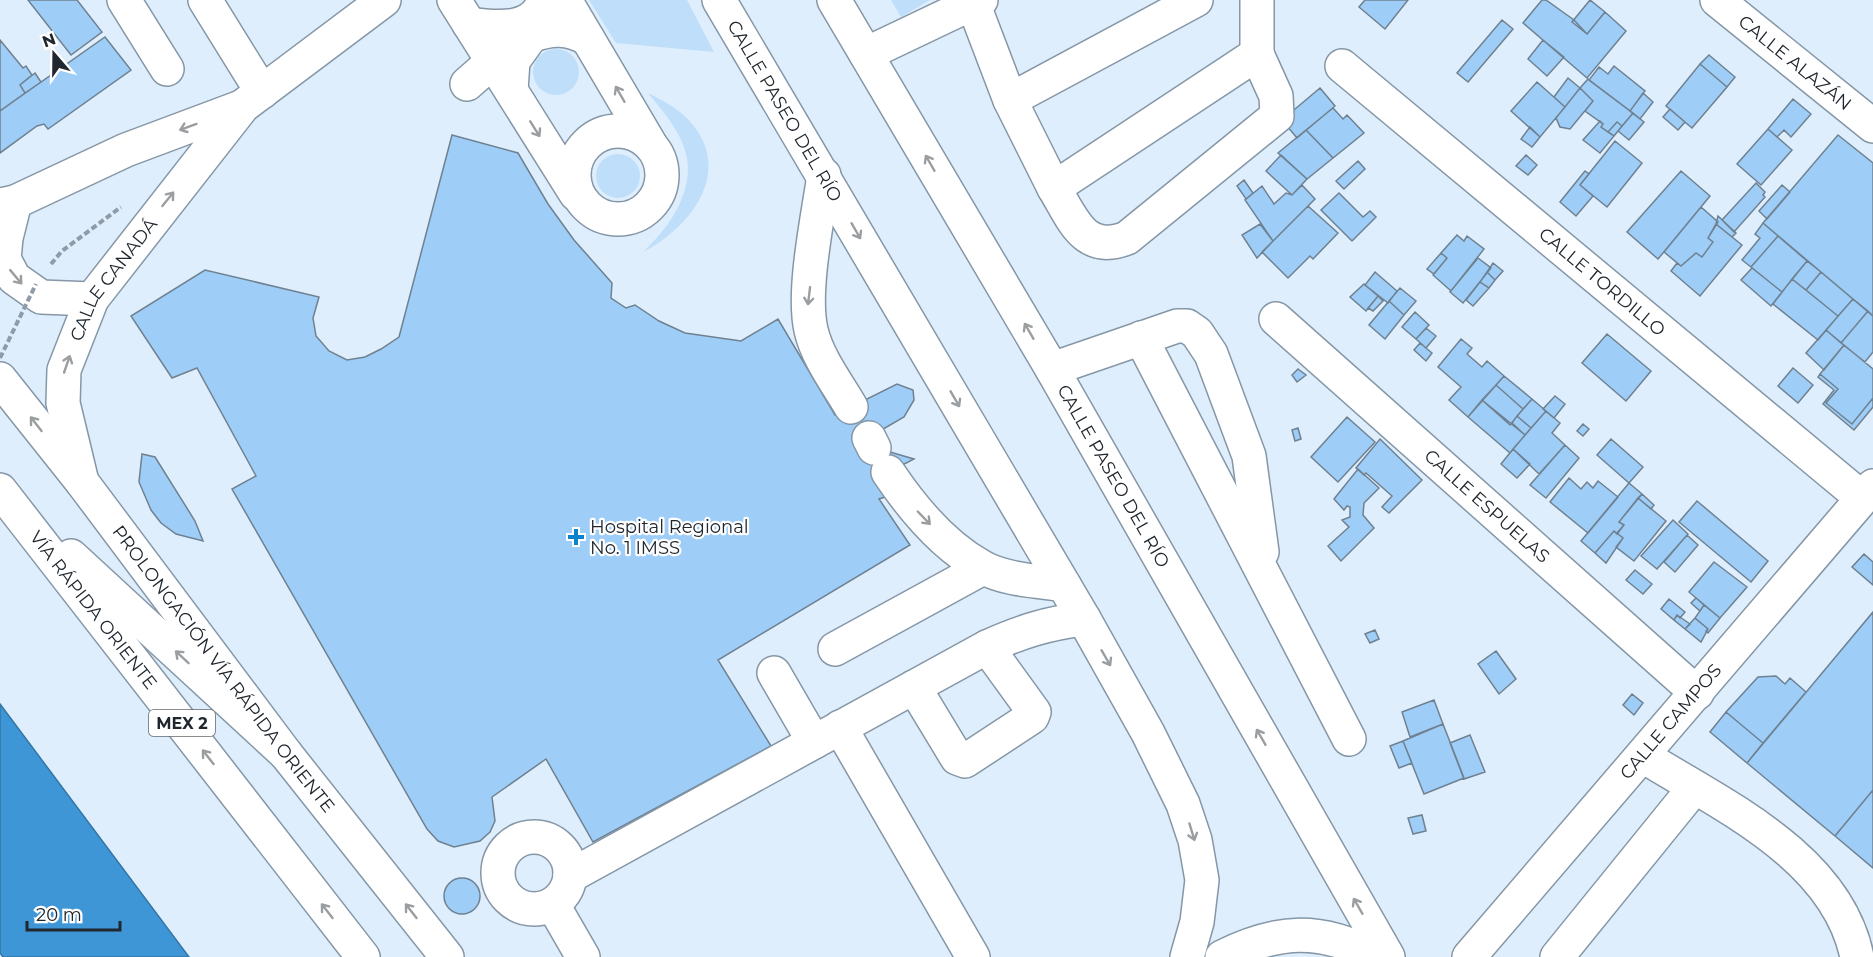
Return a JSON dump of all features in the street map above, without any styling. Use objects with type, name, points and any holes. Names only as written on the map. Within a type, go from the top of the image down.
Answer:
[{"type":"main road","points":[[124,0],[167,69]]},
{"type":"main road","points":[[206,0],[252,99]]},
{"type":"main road","name":"CALLE CANADÁ","points":[[82,482],[63,403],[64,370],[92,299],[252,99],[384,0]]},
{"type":"main road","points":[[461,12],[500,27],[530,21],[542,9],[544,0]]},
{"type":"main road","points":[[461,12],[581,200],[591,211],[604,218],[618,220],[633,217],[646,210],[656,199],[661,185],[662,171],[659,157],[565,0]]},
{"type":"main road","name":"CALLE PASEO DEL RÍO","points":[[719,0],[1064,585],[1154,744],[1184,804],[1195,840],[1202,880],[1197,922],[1187,957]]},
{"type":"main road","name":"CALLE PASEO DEL RÍO","points":[[834,0],[1052,369],[1388,957]]},
{"type":"main road","points":[[1010,100],[1196,0]]},
{"type":"main road","points":[[866,54],[975,1],[1010,100],[1054,189],[1083,234],[1098,243],[1113,244],[1127,238],[1277,116],[1276,96],[1257,54],[1257,0]]},
{"type":"main road","name":"CALLE ALAZÁN","points":[[1717,0],[1873,126]]},
{"type":"main road","points":[[467,84],[506,50],[531,36],[558,30],[573,31],[588,39]]},
{"type":"main road","points":[[511,90],[513,61],[531,36]]},
{"type":"main road","points":[[1054,189],[1257,54]]},
{"type":"main road","name":"CALLE TORDILLO","points":[[1342,66],[1868,492]]},
{"type":"main road","name":"CALLE CANADÁ","points":[[7,203],[126,150],[252,99]]},
{"type":"main road","points":[[581,200],[574,187],[573,172],[576,158],[590,141],[610,131],[624,131],[639,136],[650,144]]},
{"type":"main road","points":[[824,175],[807,307],[811,332],[821,355],[851,407]]},
{"type":"main road","points":[[7,203],[4,259],[14,278],[40,297],[92,299]]},
{"type":"main road","name":"CALLE ESPUELAS","points":[[1276,319],[1697,693]]},
{"type":"main road","points":[[1052,369],[1177,326],[1187,326],[1197,333],[1211,354],[1249,456],[1265,574]]},
{"type":"main road","points":[[1140,338],[1349,739]]},
{"type":"main road","name":"PROLONGACIÓN VÍA RÁPIDA ORIENTE","points":[[0,379],[82,482],[286,754],[447,957]]},
{"type":"main road","points":[[877,453],[924,519],[956,548],[983,568],[1064,585]]},
{"type":"main road","name":"CALLE CAMPOS","points":[[1469,957],[1868,492]]},
{"type":"main road","points":[[3,494],[286,754]]},
{"type":"main road","name":"VÍA RÁPIDA ORIENTE","points":[[3,494],[363,957]]},
{"type":"main road","points":[[834,649],[983,568]]},
{"type":"main road","points":[[570,876],[987,647],[1025,630],[1053,622],[1084,620]]},
{"type":"main road","points":[[915,687],[957,758],[965,761],[1032,717],[1034,712],[987,647]]},
{"type":"main road","points":[[774,674],[827,735],[973,957]]},
{"type":"main road","points":[[1643,756],[1779,841],[1827,887],[1861,943]]},
{"type":"main road","points":[[1557,957],[1694,788]]},
{"type":"main road","points":[[524,838],[547,839],[565,854],[570,876],[562,897],[541,909],[528,909],[507,898],[498,876],[499,863],[505,853],[524,838]]},
{"type":"main road","points":[[553,904],[583,957]]},
{"type":"main road","points":[[1222,957],[1254,941],[1302,934],[1350,943],[1377,957]]},
{"type":"path","points":[[49,267],[62,251],[125,204]]},
{"type":"path","points":[[0,358],[41,276]]},
{"type":"shaded area","points":[[589,0],[687,0],[714,52],[616,43]]},
{"type":"shaded area","points":[[891,0],[930,0],[901,17]]},
{"type":"shaded area","points":[[556,49],[572,56],[579,72],[572,88],[556,95],[540,88],[533,72],[540,56]]},
{"type":"shaded area","points":[[648,93],[673,107],[689,120],[704,144],[708,163],[707,181],[700,199],[689,215],[660,242],[643,252],[661,233],[677,210],[686,185],[688,171],[685,149],[681,140],[672,123]]},
{"type":"shaded area","points":[[618,154],[634,160],[640,176],[634,192],[618,198],[602,192],[596,176],[602,160]]},
{"type":"water","points":[[0,704],[189,957],[3,957],[0,953]]},
{"type":"building","points":[[28,0],[77,0],[102,32],[71,55]]},
{"type":"building","points":[[1365,0],[1408,0],[1385,29],[1359,7]]},
{"type":"building","points":[[1542,0],[1546,0],[1574,20],[1587,34],[1605,12],[1626,31],[1587,78],[1523,23]]},
{"type":"building","points":[[1590,0],[1605,12],[1587,34],[1572,22]]},
{"type":"building","points":[[1502,20],[1513,29],[1468,82],[1457,73]]},
{"type":"building","points":[[105,37],[131,70],[48,129],[44,124],[37,126],[0,153],[0,111]]},
{"type":"building","points":[[0,40],[23,68],[26,66],[32,75],[20,85],[25,93],[0,111]]},
{"type":"building","points":[[1543,40],[1564,57],[1547,76],[1528,59]]},
{"type":"building","points":[[1709,55],[1735,77],[1727,87],[1700,64]]},
{"type":"building","points":[[1700,64],[1727,87],[1692,128],[1666,106]]},
{"type":"building","points":[[1614,66],[1645,91],[1630,111],[1589,80],[1599,67],[1608,74]]},
{"type":"building","points":[[35,73],[41,82],[25,93],[20,85]]},
{"type":"building","points":[[1568,78],[1580,88],[1565,107],[1554,97]]},
{"type":"building","points":[[1588,79],[1633,113],[1622,126],[1617,122],[1608,132],[1601,127],[1603,124],[1585,111],[1593,101],[1580,88]]},
{"type":"building","points":[[1537,82],[1565,107],[1540,137],[1511,111]]},
{"type":"building","points":[[1320,88],[1335,106],[1297,138],[1282,120]]},
{"type":"building","points":[[1580,88],[1593,101],[1570,129],[1560,127],[1556,118]]},
{"type":"building","points":[[1643,93],[1653,102],[1640,119],[1630,111]]},
{"type":"building","points":[[1793,99],[1811,114],[1791,137],[1784,130],[1777,137],[1768,129]]},
{"type":"building","points":[[1333,108],[1343,119],[1347,115],[1364,133],[1333,158],[1306,130]]},
{"type":"building","points":[[1670,109],[1685,122],[1678,130],[1663,117]]},
{"type":"building","points":[[1633,113],[1644,122],[1629,140],[1618,131]]},
{"type":"building","points":[[1600,121],[1603,124],[1601,127],[1614,136],[1600,153],[1583,140]]},
{"type":"building","points":[[1617,122],[1622,126],[1614,136],[1608,132]]},
{"type":"building","points":[[1530,127],[1540,137],[1532,147],[1521,139]]},
{"type":"building","points":[[1768,129],[1792,150],[1761,185],[1737,164]]},
{"type":"building","points":[[1306,130],[1333,158],[1307,179],[1278,153]]},
{"type":"building","points":[[452,135],[518,153],[548,204],[574,240],[612,283],[611,298],[626,308],[635,305],[659,321],[685,333],[741,341],[778,319],[835,415],[897,384],[913,390],[914,400],[904,417],[859,443],[914,459],[883,475],[894,494],[879,499],[910,545],[718,660],[771,746],[593,842],[546,759],[492,797],[495,821],[490,832],[480,841],[454,847],[438,841],[427,829],[232,489],[256,476],[197,368],[172,378],[131,316],[205,270],[319,297],[313,318],[316,336],[329,351],[347,360],[365,357],[381,349],[399,337]]},
{"type":"building","points":[[1838,135],[1873,163],[1873,316],[1763,223]]},
{"type":"building","points":[[1615,141],[1642,163],[1607,207],[1580,185]]},
{"type":"building","points":[[1281,155],[1307,179],[1292,195],[1266,171]]},
{"type":"building","points":[[1526,155],[1537,165],[1528,175],[1516,166]]},
{"type":"building","points":[[1358,161],[1365,169],[1344,189],[1336,181]]},
{"type":"building","points":[[1585,171],[1589,174],[1580,185],[1593,196],[1576,216],[1560,202]]},
{"type":"building","points":[[1681,171],[1710,196],[1658,259],[1627,232]]},
{"type":"building","points":[[1244,180],[1253,193],[1246,199],[1237,186]]},
{"type":"building","points":[[1756,183],[1765,192],[1763,195],[1765,197],[1734,232],[1722,220]]},
{"type":"building","points":[[1302,185],[1315,199],[1273,241],[1245,200],[1262,186],[1274,204],[1286,193],[1292,195]]},
{"type":"building","points":[[1782,185],[1790,192],[1767,219],[1759,211]]},
{"type":"building","points":[[1339,193],[1363,217],[1370,211],[1376,217],[1352,241],[1321,210]]},
{"type":"building","points":[[1308,206],[1338,233],[1313,259],[1310,256],[1288,278],[1262,252]]},
{"type":"building","points":[[1701,207],[1718,222],[1708,238],[1713,242],[1702,257],[1696,253],[1681,266],[1664,252]]},
{"type":"building","points":[[1718,216],[1736,233],[1732,237],[1716,224]]},
{"type":"building","points":[[1763,223],[1778,236],[1751,267],[1742,260],[1760,238],[1755,234]]},
{"type":"building","points":[[1260,224],[1273,241],[1257,258],[1242,235]]},
{"type":"building","points":[[1716,224],[1742,245],[1700,296],[1671,271],[1677,263],[1681,266],[1696,253],[1702,257],[1713,242],[1708,238]]},
{"type":"building","points":[[1457,235],[1464,241],[1467,236],[1484,249],[1451,291],[1433,275],[1447,258],[1441,253]]},
{"type":"building","points":[[1778,236],[1807,261],[1782,292],[1751,267]]},
{"type":"building","points":[[1441,253],[1447,258],[1434,274],[1427,269]]},
{"type":"building","points":[[1478,258],[1491,268],[1463,303],[1450,292]]},
{"type":"building","points":[[1807,261],[1821,272],[1806,290],[1792,279]]},
{"type":"building","points":[[1493,263],[1503,271],[1495,280],[1487,272]]},
{"type":"building","points":[[1752,268],[1782,292],[1771,306],[1741,280]]},
{"type":"building","points":[[1375,272],[1397,291],[1388,303],[1365,285]]},
{"type":"building","points":[[1487,272],[1495,280],[1489,288],[1480,282]]},
{"type":"building","points":[[1821,272],[1853,299],[1838,316],[1806,290]]},
{"type":"building","points":[[1792,279],[1838,316],[1818,340],[1773,304]]},
{"type":"building","points":[[1480,282],[1489,288],[1473,306],[1466,300]]},
{"type":"building","points":[[1364,284],[1378,296],[1366,311],[1350,297]]},
{"type":"building","points":[[1400,288],[1416,301],[1404,315],[1389,301]]},
{"type":"building","points":[[1378,296],[1383,301],[1373,311],[1368,308]]},
{"type":"building","points":[[1853,299],[1868,311],[1841,343],[1826,330]]},
{"type":"building","points":[[1389,301],[1404,315],[1385,339],[1369,325]]},
{"type":"building","points":[[1868,311],[1873,316],[1873,352],[1865,362],[1841,343]]},
{"type":"building","points":[[1415,312],[1429,325],[1416,339],[1402,327]]},
{"type":"building","points":[[1426,328],[1436,336],[1426,348],[1416,339]]},
{"type":"building","points":[[1826,330],[1844,345],[1824,370],[1806,353]]},
{"type":"building","points":[[1607,334],[1651,371],[1626,401],[1582,363]]},
{"type":"building","points":[[1461,339],[1472,348],[1467,354],[1482,367],[1487,361],[1504,376],[1468,417],[1449,400],[1461,387],[1438,367]]},
{"type":"building","points":[[1420,343],[1432,353],[1426,361],[1414,350]]},
{"type":"building","points":[[1844,345],[1873,369],[1873,398],[1852,424],[1826,403],[1838,389],[1820,374]]},
{"type":"building","points":[[1793,368],[1813,385],[1798,403],[1778,386]]},
{"type":"building","points":[[1298,369],[1306,375],[1297,382],[1292,375]]},
{"type":"building","points":[[1820,374],[1838,389],[1826,403],[1852,424],[1873,398],[1873,407],[1854,430],[1823,404],[1834,390],[1818,377]]},
{"type":"building","points":[[1504,376],[1532,399],[1523,409],[1496,385]]},
{"type":"building","points":[[1496,385],[1523,409],[1510,425],[1482,400]]},
{"type":"building","points":[[1555,396],[1565,404],[1554,418],[1543,409]]},
{"type":"building","points":[[1532,399],[1546,411],[1531,428],[1517,416]]},
{"type":"building","points":[[1482,400],[1525,435],[1510,453],[1468,417]]},
{"type":"building","points":[[1546,411],[1560,423],[1552,433],[1565,445],[1539,474],[1513,449]]},
{"type":"building","points":[[1517,416],[1531,428],[1525,435],[1512,423]]},
{"type":"building","points":[[1347,417],[1375,442],[1338,482],[1311,457]]},
{"type":"building","points":[[1583,424],[1589,429],[1583,436],[1577,431]]},
{"type":"building","points":[[1298,428],[1301,439],[1295,441],[1292,430]]},
{"type":"building","points":[[1380,439],[1422,480],[1389,513],[1382,507],[1392,496],[1366,473],[1364,475],[1356,468]]},
{"type":"building","points":[[1611,439],[1643,467],[1629,483],[1597,455]]},
{"type":"building","points":[[1565,445],[1579,458],[1546,498],[1530,485]]},
{"type":"building","points":[[1513,449],[1530,464],[1517,478],[1501,464]]},
{"type":"building","points":[[142,454],[155,457],[195,521],[203,541],[176,534],[161,523],[151,510],[139,482]]},
{"type":"building","points":[[1358,469],[1379,488],[1364,503],[1363,515],[1374,528],[1341,561],[1328,546],[1349,527],[1342,520],[1350,517],[1350,507],[1347,506],[1344,510],[1334,499]]},
{"type":"building","points":[[1569,478],[1581,489],[1587,482],[1593,488],[1598,481],[1618,497],[1588,533],[1550,502]]},
{"type":"building","points":[[1629,483],[1642,494],[1619,522],[1624,525],[1617,534],[1614,531],[1595,553],[1581,541]]},
{"type":"building","points":[[1642,494],[1654,505],[1651,509],[1638,498]]},
{"type":"building","points":[[1638,498],[1666,521],[1634,561],[1616,547],[1623,538],[1617,533],[1624,525],[1619,522]]},
{"type":"building","points":[[1697,501],[1768,561],[1751,582],[1679,522]]},
{"type":"building","points":[[1673,520],[1688,534],[1657,569],[1641,556]]},
{"type":"building","points":[[1614,531],[1623,538],[1606,563],[1595,553]]},
{"type":"building","points":[[1687,535],[1698,545],[1675,572],[1664,562]]},
{"type":"building","points":[[1864,554],[1873,562],[1873,585],[1852,567]]},
{"type":"building","points":[[1714,562],[1747,587],[1720,618],[1689,592]]},
{"type":"building","points":[[1635,570],[1652,584],[1643,594],[1626,580]]},
{"type":"building","points":[[1696,598],[1704,605],[1700,611],[1691,603]]},
{"type":"building","points":[[1669,599],[1685,612],[1680,618],[1677,615],[1674,620],[1661,609]]},
{"type":"building","points":[[1704,605],[1720,618],[1708,633],[1706,631],[1708,629],[1695,618]]},
{"type":"building","points":[[1873,612],[1873,790],[1835,836],[1747,763]]},
{"type":"building","points":[[1677,615],[1690,624],[1685,629],[1674,620]]},
{"type":"building","points":[[1695,618],[1708,629],[1701,642],[1685,629]]},
{"type":"building","points":[[1375,630],[1379,639],[1370,643],[1365,634]]},
{"type":"building","points":[[1496,651],[1516,679],[1499,694],[1478,664]]},
{"type":"building","points":[[1776,676],[1785,684],[1790,678],[1806,692],[1763,743],[1726,712],[1758,677]]},
{"type":"building","points":[[1632,694],[1643,703],[1634,715],[1623,705]]},
{"type":"building","points":[[1434,700],[1443,724],[1410,737],[1402,712]]},
{"type":"building","points":[[1726,712],[1763,743],[1747,763],[1710,732]]},
{"type":"building","points":[[1443,724],[1464,778],[1424,794],[1403,741]]},
{"type":"building","points":[[1470,735],[1485,772],[1464,779],[1450,743]]},
{"type":"building","points":[[1403,741],[1412,763],[1399,768],[1390,746]]},
{"type":"building","points":[[1873,790],[1873,868],[1835,836]]},
{"type":"building","points":[[1422,815],[1426,831],[1413,834],[1408,818]]},
{"type":"building","points":[[462,878],[475,883],[480,896],[475,909],[462,914],[449,909],[444,896],[449,883]]},
{"type":"place","name":"Hospital Regional No. 1 IMSS","points":[[576,537]]}]
